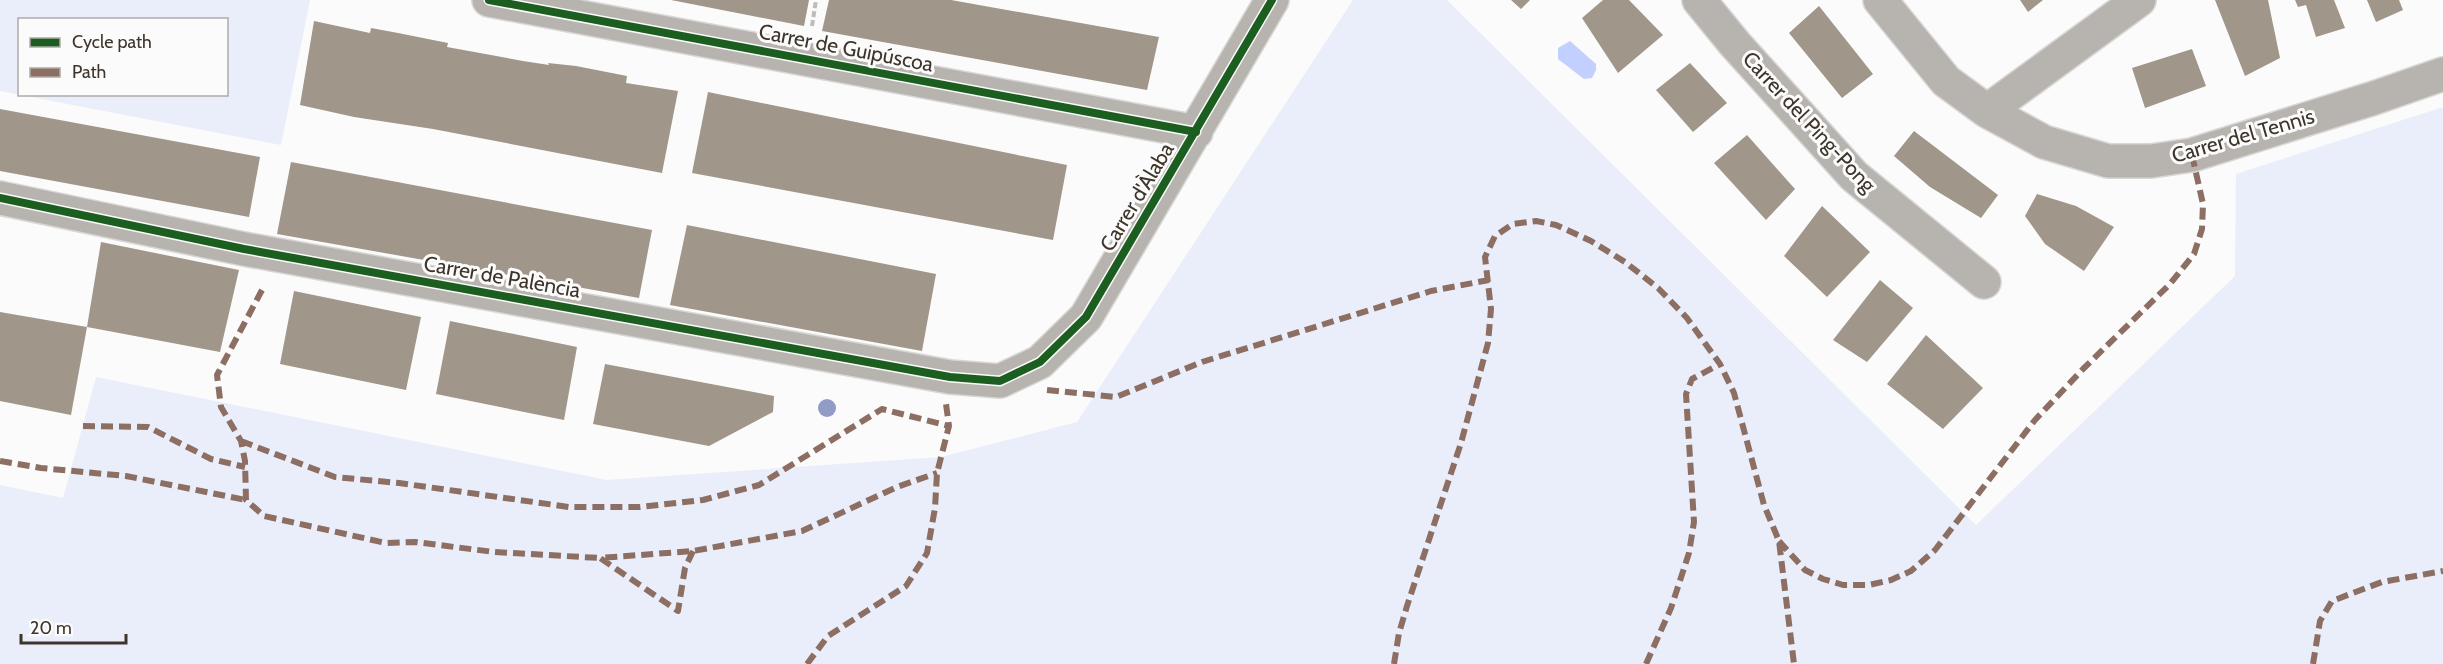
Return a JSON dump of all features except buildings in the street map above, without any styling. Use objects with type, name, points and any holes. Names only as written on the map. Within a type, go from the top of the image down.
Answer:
[{"type":"street","name":"Carrer de Guipúscoa","points":[[489,0],[1196,132]]},
{"type":"street","name":"Carrer d'Àlaba","points":[[1000,381],[1040,362],[1086,317],[1272,0]]},
{"type":"street","name":"Carrer del Ping-Pong","points":[[1699,0],[1854,176],[1984,282]]},
{"type":"street","name":"Carrer del Tennis","points":[[1880,0],[1946,81],[1987,111],[2044,142],[2108,161],[2151,161],[2192,155],[2443,74]]},
{"type":"street","points":[[1987,111],[2139,0]]},
{"type":"street","name":"Carrer de Palència","points":[[0,198],[268,253],[950,377],[1000,381]]},
{"type":"shaded area","points":[[0,0],[310,0],[281,145],[26,96],[228,96],[228,18],[18,18],[18,94],[0,91]]},
{"type":"shaded area","points":[[1353,0],[1447,0],[1976,525],[2235,276],[2236,174],[2443,107],[2443,664],[0,664],[0,485],[63,498],[96,377],[607,480],[941,457],[1077,422]]},
{"type":"water","points":[[1570,41],[1596,64],[1592,78],[1584,79],[1558,59],[1558,48]]},
{"type":"marked path","points":[[1779,541],[1805,570],[1843,585],[1869,585],[1891,580],[1911,571],[1935,550],[2035,420],[2083,369],[2170,284],[2194,254],[2202,229],[2203,204],[2192,155]]},
{"type":"marked path","points":[[1394,664],[1399,633],[1461,443],[1488,343],[1491,309],[1485,257],[1495,236],[1513,224],[1536,221],[1556,225],[1591,241],[1625,262],[1658,288],[1687,318],[1720,364],[1734,393],[1764,505],[1779,541],[1794,664]]},
{"type":"marked path","points":[[1047,390],[1116,397],[1202,362],[1431,291],[1489,280]]},
{"type":"marked path","points":[[262,290],[217,375],[221,407],[241,441],[245,461],[246,500],[264,516],[386,543],[415,542],[494,552],[600,558]]},
{"type":"marked path","points":[[1646,664],[1671,608],[1689,553],[1694,522],[1686,394],[1692,379],[1720,364]]},
{"type":"marked path","points":[[807,664],[828,636],[906,586],[927,553],[935,508],[937,473],[949,426],[946,404]]},
{"type":"marked path","points":[[241,441],[335,477],[399,483],[569,507],[640,507],[703,500],[759,485],[882,409],[949,426]]},
{"type":"marked path","points":[[83,426],[148,427],[211,459],[245,467]]},
{"type":"marked path","points":[[0,461],[41,468],[126,476],[246,500]]},
{"type":"marked path","points":[[693,551],[685,568],[678,611],[600,558],[693,551],[802,531],[897,487],[937,473]]},
{"type":"marked path","points":[[2313,664],[2320,621],[2332,601],[2382,582],[2443,571]]},
{"type":"cycle path","points":[[489,0],[1196,132]]},
{"type":"cycle path","points":[[0,198],[244,249],[950,377],[1000,381],[1040,362],[1086,317],[1272,0]]}]
